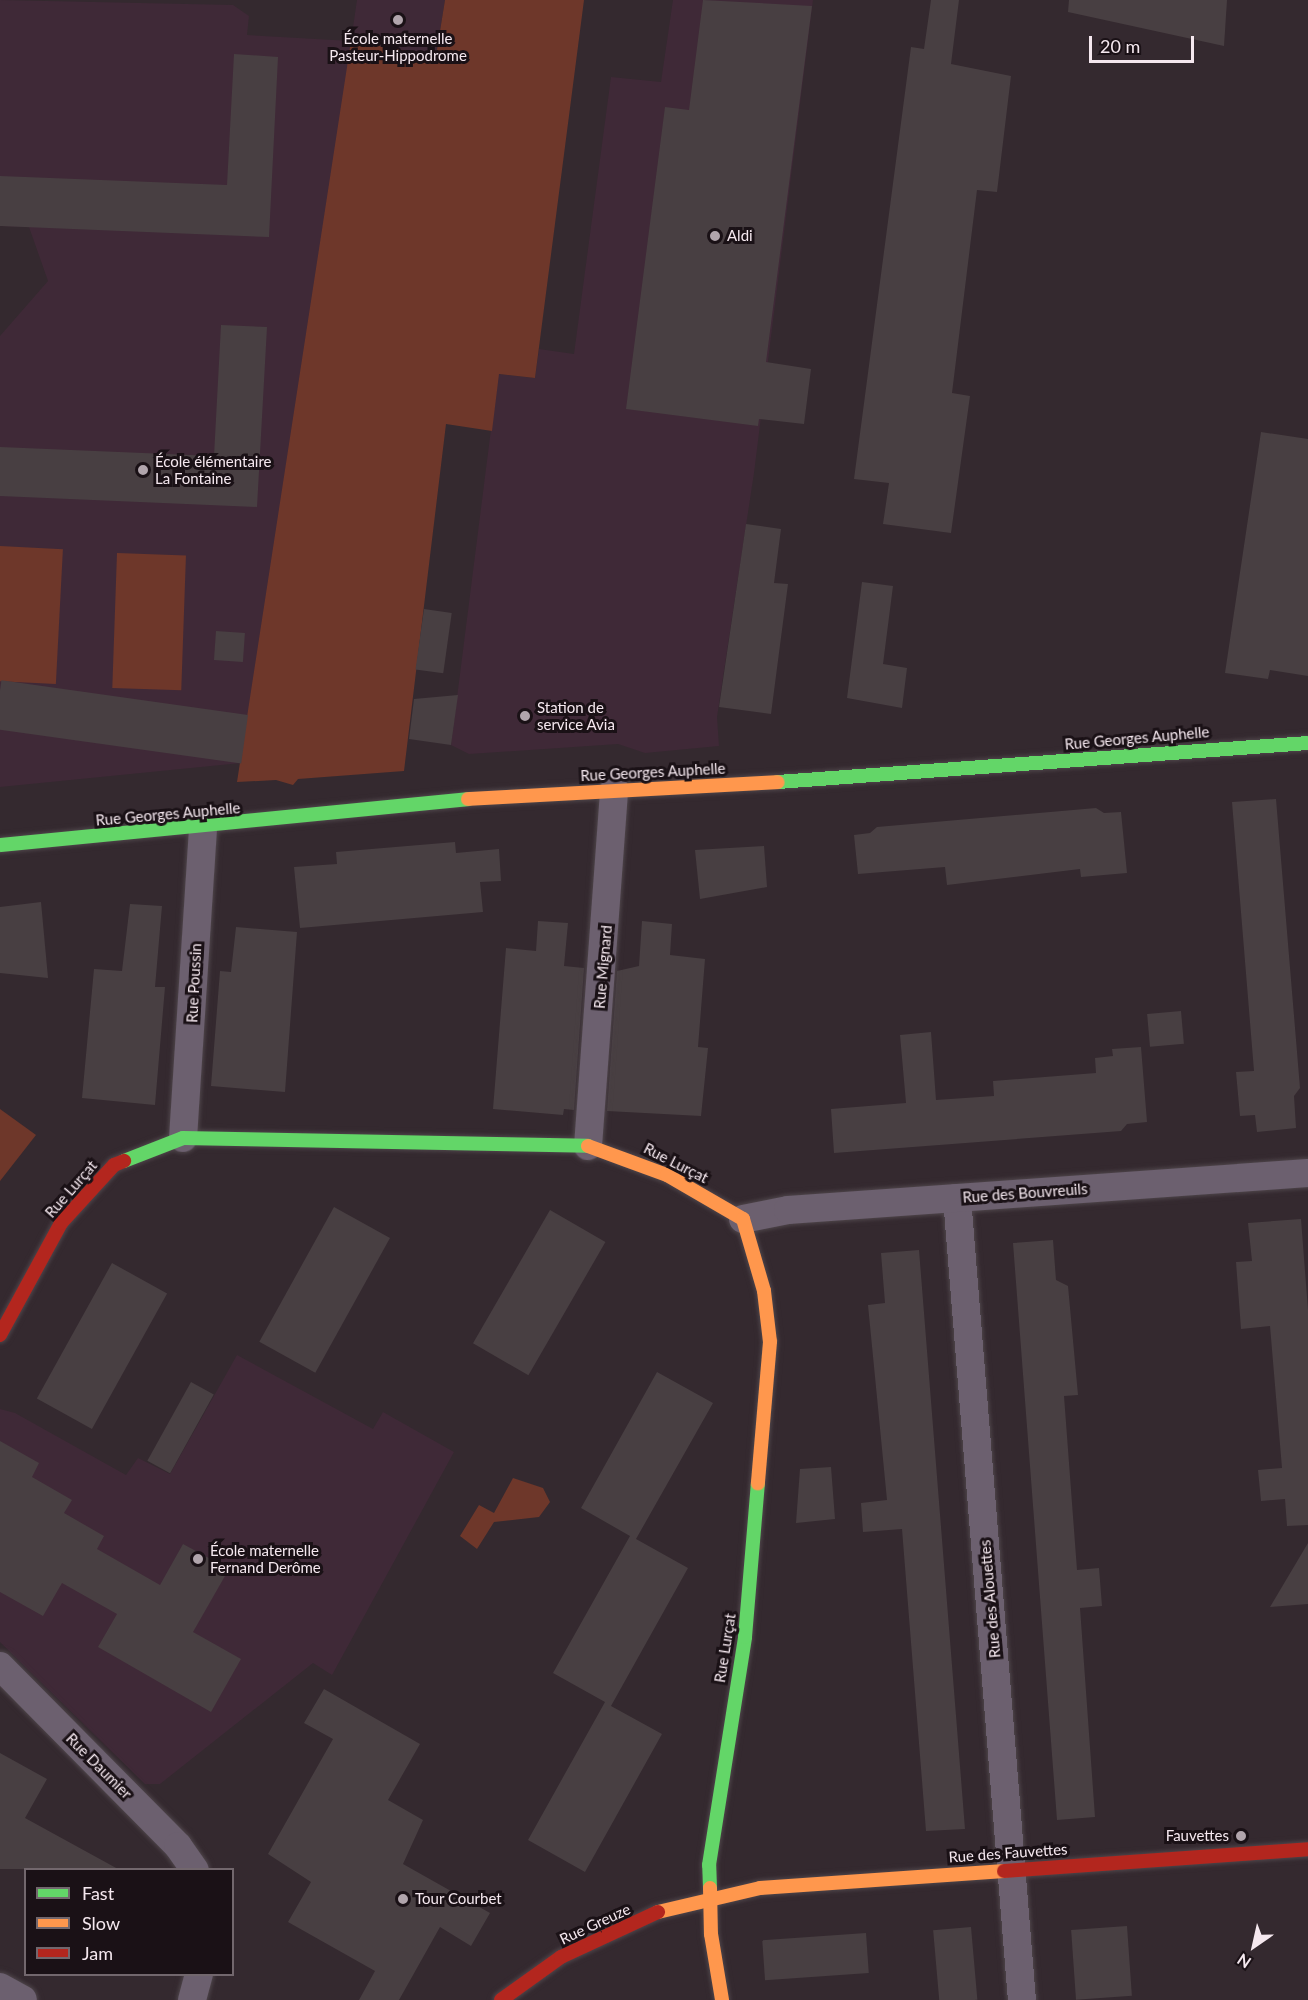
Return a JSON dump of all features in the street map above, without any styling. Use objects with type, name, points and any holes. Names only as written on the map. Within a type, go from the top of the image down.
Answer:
[{"type":"street","name":"Rue Georges Auphelle","points":[[0,845],[203,828],[491,797],[798,781],[1308,743]]},
{"type":"street","name":"Rue Mignard","points":[[588,1146],[614,789]]},
{"type":"street","name":"Rue Poussin","points":[[183,1138],[203,828]]},
{"type":"street","name":"Rue Lurçat","points":[[0,1335],[61,1223],[114,1164],[183,1138],[588,1146],[667,1175],[744,1219],[764,1291],[770,1342],[745,1637],[709,1865],[712,1897],[711,1934],[722,2000]]},
{"type":"street","name":"Rue des Bouvreuils","points":[[744,1219],[788,1210],[1308,1173]]},
{"type":"street","name":"Rue des Alouettes","points":[[957,1198],[1014,1869],[1022,2000]]},
{"type":"street","name":"Rue Daumier","points":[[0,1666],[178,1846],[194,1868]]},
{"type":"street","name":"Rue des Fauvettes","points":[[712,1897],[760,1888],[1308,1849]]},
{"type":"street","name":"Rue Greuze","points":[[501,2000],[561,1957],[656,1913],[712,1897]]},
{"type":"street","points":[[192,2000],[199,1976]]},
{"type":"street","points":[[0,1987],[22,2000]]},
{"type":"street","points":[[0,1993],[7,2000]]},
{"type":"shaded area","name":"École élémentaire La Fontaine","points":[[0,0],[233,5],[249,16],[247,35],[351,41],[357,0],[445,0],[436,56],[352,41],[241,763],[0,787],[0,336],[48,281],[29,227],[0,226]]},
{"type":"shaded area","points":[[445,0],[584,0],[535,378],[499,374],[492,431],[446,424],[404,771],[298,779],[293,785],[276,780],[237,782],[351,41],[436,56]]},
{"type":"shaded area","points":[[673,0],[813,0],[754,473],[717,717],[719,746],[645,753],[618,744],[469,754],[451,745],[498,374],[535,378],[539,349],[574,354],[611,77],[661,82]]},
{"type":"shaded area","points":[[0,546],[63,549],[56,684],[0,681]]},
{"type":"shaded area","points":[[117,553],[186,555],[181,690],[112,688]]},
{"type":"shaded area","points":[[0,1109],[36,1135],[0,1181]]},
{"type":"shaded area","name":"École maternelle Fernand Derôme","points":[[237,1355],[373,1429],[383,1412],[454,1452],[332,1675],[313,1663],[160,1784],[145,1784],[0,1642],[0,1409],[15,1413],[126,1475],[138,1458],[170,1474]]},
{"type":"shaded area","points":[[513,1478],[543,1488],[550,1502],[539,1517],[494,1522],[477,1549],[460,1536],[479,1505],[494,1513]]},
{"type":"building","name":"Aldi","points":[[703,0],[812,6],[766,362],[811,369],[804,424],[759,419],[758,426],[626,409],[665,107],[689,110]]},
{"type":"building","points":[[931,0],[959,0],[951,64],[1011,76],[997,192],[977,190],[952,393],[970,396],[951,533],[883,524],[889,483],[854,479],[911,47],[924,49]]},
{"type":"building","points":[[1069,0],[1227,0],[1224,46],[1068,12]]},
{"type":"building","points":[[234,54],[278,57],[269,237],[0,226],[0,176],[227,185]]},
{"type":"building","points":[[221,325],[267,327],[257,507],[0,496],[0,447],[214,456]]},
{"type":"building","points":[[1261,432],[1308,439],[1308,676],[1270,670],[1268,679],[1225,673]]},
{"type":"building","points":[[746,524],[781,529],[774,583],[788,584],[771,714],[719,707]]},
{"type":"building","points":[[862,582],[893,586],[883,664],[907,668],[902,708],[847,698]]},
{"type":"building","points":[[424,609],[452,613],[443,673],[416,669]]},
{"type":"building","points":[[216,631],[245,633],[243,662],[214,660]]},
{"type":"building","points":[[1,680],[248,715],[241,764],[0,730]]},
{"type":"building","points":[[458,695],[451,745],[409,739],[414,699]]},
{"type":"building","points":[[1276,799],[1300,1088],[1294,1096],[1296,1128],[1257,1132],[1255,1115],[1240,1116],[1236,1072],[1254,1071],[1232,802]]},
{"type":"building","points":[[1096,808],[1104,813],[1121,812],[1127,873],[1081,877],[1080,869],[947,885],[945,867],[858,874],[854,835],[870,833],[877,827]]},
{"type":"building","points":[[455,842],[456,853],[499,849],[501,881],[480,882],[483,912],[300,928],[294,867],[337,864],[336,852]]},
{"type":"building","points":[[764,846],[767,887],[700,899],[695,850]]},
{"type":"building","points":[[41,902],[48,978],[0,973],[0,907]]},
{"type":"building","points":[[130,904],[162,906],[155,987],[165,987],[155,1105],[82,1098],[94,969],[122,971]]},
{"type":"building","points":[[538,921],[568,923],[564,966],[584,968],[574,1110],[564,1109],[563,1115],[493,1109],[506,948],[536,951]]},
{"type":"building","points":[[642,921],[672,924],[670,955],[705,959],[698,1047],[708,1048],[701,1116],[607,1111],[617,971],[639,966]]},
{"type":"building","points":[[236,927],[297,932],[285,1092],[211,1086],[220,971],[231,972]]},
{"type":"building","points":[[1181,1011],[1184,1044],[1150,1047],[1147,1014]]},
{"type":"building","points":[[931,1032],[936,1100],[994,1096],[993,1081],[1096,1073],[1095,1058],[1113,1056],[1112,1049],[1141,1047],[1147,1122],[1127,1124],[1121,1131],[834,1153],[831,1109],[906,1103],[900,1035]]},
{"type":"building","points":[[334,1207],[390,1238],[315,1373],[259,1342]]},
{"type":"building","points":[[550,1210],[605,1242],[528,1375],[473,1343]]},
{"type":"building","points":[[1301,1219],[1308,1310],[1308,1525],[1287,1526],[1285,1499],[1261,1501],[1258,1470],[1282,1468],[1270,1326],[1241,1329],[1236,1262],[1252,1261],[1248,1223]]},
{"type":"building","points":[[1053,1240],[1056,1280],[1068,1286],[1078,1395],[1064,1396],[1077,1570],[1099,1568],[1102,1606],[1080,1608],[1095,1817],[1057,1820],[1013,1243]]},
{"type":"building","points":[[919,1250],[965,1829],[926,1831],[902,1529],[863,1532],[861,1503],[887,1500],[868,1305],[885,1303],[881,1253]]},
{"type":"building","points":[[112,1263],[167,1294],[92,1429],[37,1399]]},
{"type":"building","points":[[657,1372],[713,1403],[636,1539],[688,1568],[611,1706],[662,1734],[585,1872],[528,1840],[605,1702],[553,1673],[630,1536],[581,1508]]},
{"type":"building","points":[[191,1382],[214,1395],[170,1473],[147,1461]]},
{"type":"building","points":[[0,1441],[39,1463],[32,1477],[72,1500],[64,1513],[104,1536],[97,1549],[160,1585],[183,1544],[229,1569],[193,1632],[241,1659],[211,1712],[98,1647],[117,1614],[62,1583],[43,1616],[0,1592]]},
{"type":"building","points":[[831,1467],[835,1519],[796,1523],[800,1469]]},
{"type":"building","points":[[1308,1543],[1308,1604],[1270,1607]]},
{"type":"building","points":[[324,1689],[420,1744],[388,1800],[423,1820],[403,1864],[490,1913],[471,1946],[440,1927],[399,2000],[359,2000],[375,1971],[288,1922],[311,1882],[268,1854],[333,1739],[304,1723]]},
{"type":"building","points":[[0,1753],[47,1779],[25,1818],[116,1868],[24,1868],[0,1869]]},
{"type":"building","points":[[1127,1926],[1132,1996],[1076,2000],[1071,1930]]},
{"type":"building","points":[[971,1927],[977,2000],[939,2000],[933,1930]]},
{"type":"building","points":[[866,1933],[869,1973],[765,1980],[762,1940]]},
{"type":"traffic: fast","points":[[778,782],[1308,743]]},
{"type":"traffic: fast","points":[[0,845],[468,799]]},
{"type":"traffic: fast","points":[[124,1161],[183,1138],[588,1146]]},
{"type":"traffic: fast","points":[[710,1888],[709,1865],[745,1637],[758,1483]]},
{"type":"traffic: slow","points":[[468,799],[778,782]]},
{"type":"traffic: slow","points":[[588,1146],[667,1175],[743,1219],[764,1291],[770,1342],[758,1483]]},
{"type":"traffic: slow","points":[[658,1912],[760,1888],[1004,1871]]},
{"type":"traffic: slow","points":[[710,1888],[711,1934],[722,2000]]},
{"type":"traffic: jam","points":[[0,1335],[61,1223],[114,1165],[124,1161]]},
{"type":"traffic: jam","points":[[1004,1871],[1308,1849]]},
{"type":"traffic: jam","points":[[501,2000],[561,1957],[658,1912]]},
{"type":"place","name":"École maternelle Pasteur-Hippodrome","points":[[398,20]]},
{"type":"place","name":"Aldi","points":[[715,236]]},
{"type":"place","name":"École élémentaire La Fontaine","points":[[143,470]]},
{"type":"place","name":"Station de service Avia","points":[[525,716]]},
{"type":"place","name":"École maternelle Fernand Derôme","points":[[198,1559]]},
{"type":"place","name":"Fauvettes","points":[[1241,1836]]},
{"type":"place","name":"Tour Courbet","points":[[403,1899]]}]
